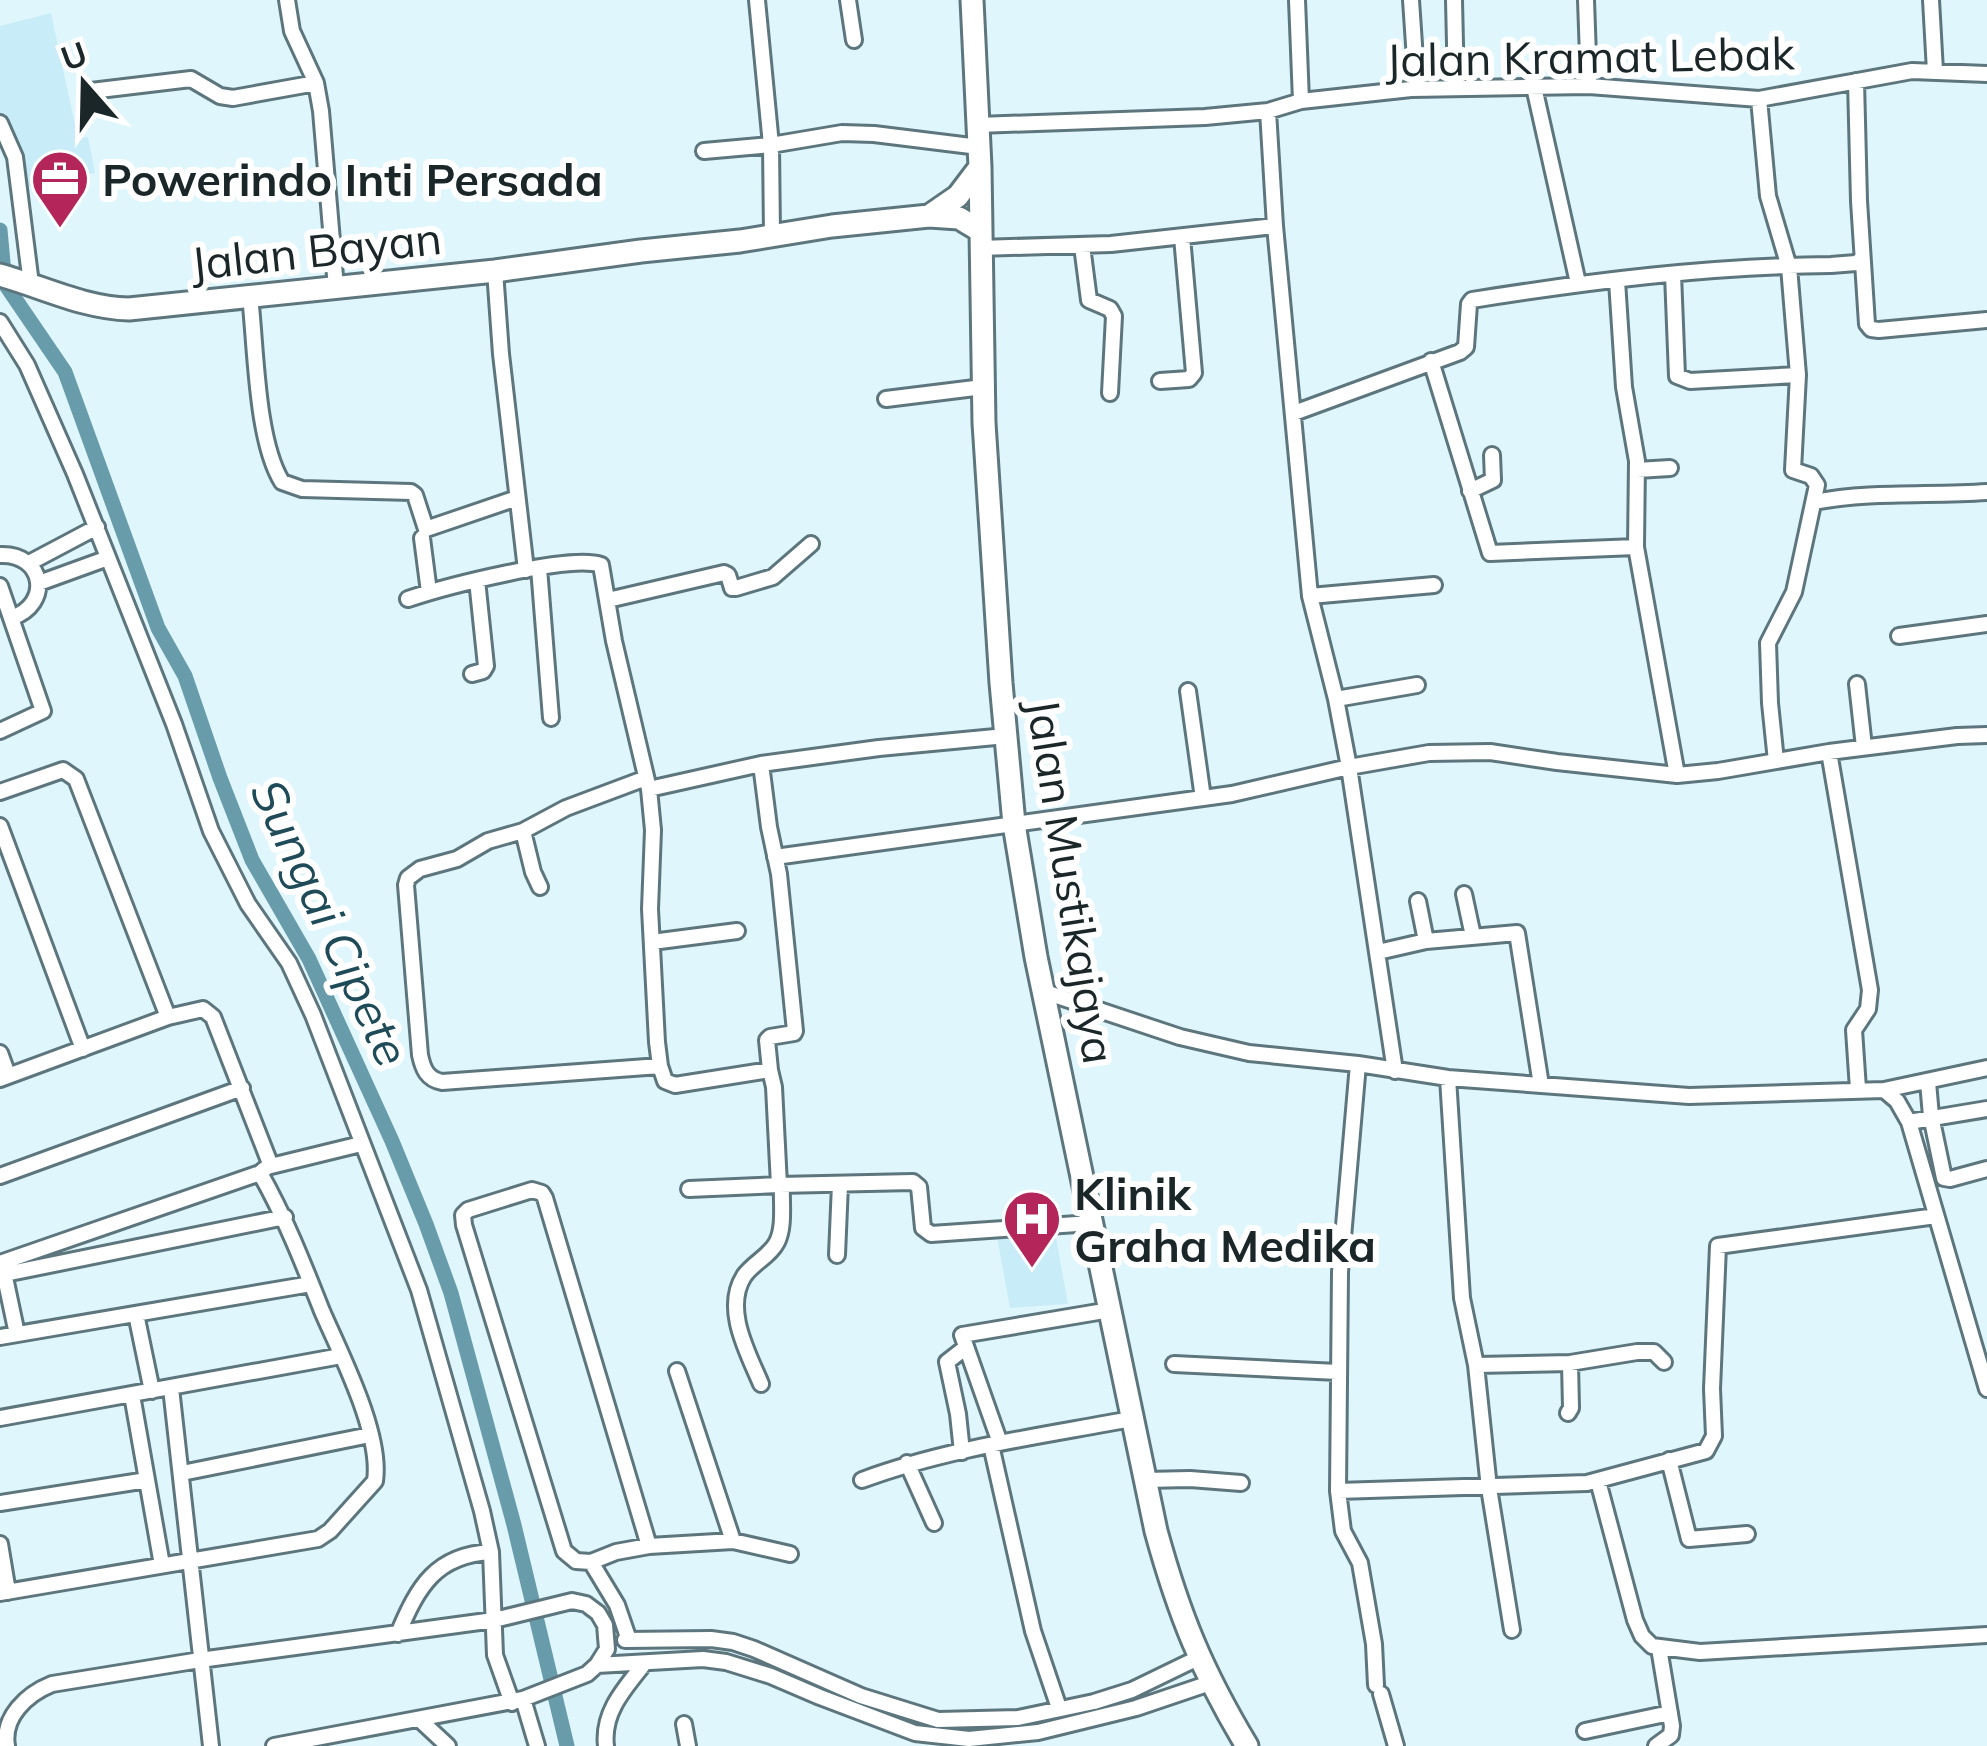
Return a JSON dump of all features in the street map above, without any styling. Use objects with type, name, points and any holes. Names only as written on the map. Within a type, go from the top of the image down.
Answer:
[{"type":"main road","name":"Jalan Mustikajaya","points":[[972,0],[983,387],[1014,824],[1131,1419],[1169,1579],[1198,1658],[1247,1746]]},
{"type":"main road","points":[[929,216],[958,196],[979,146]]},
{"type":"main road","name":"Jalan Bayan","points":[[0,275],[110,308],[495,272],[929,216],[958,218],[979,239]]},
{"type":"street","points":[[287,0],[321,111],[336,288]]},
{"type":"street","points":[[757,0],[771,146],[772,235]]},
{"type":"street","points":[[848,0],[854,40]]},
{"type":"street","points":[[1297,0],[1301,101]]},
{"type":"street","points":[[1411,0],[1417,89]]},
{"type":"street","points":[[1454,0],[1456,88]]},
{"type":"street","points":[[1586,0],[1589,86]]},
{"type":"street","points":[[1930,0],[1935,70]]},
{"type":"street","name":"Jalan Kramat Lebak","points":[[704,152],[842,133],[979,146],[1117,122],[1268,111],[1301,101],[1417,89],[1589,86],[1759,99],[1888,74],[1935,70],[1987,74]]},
{"type":"street","points":[[91,91],[191,79],[233,98],[316,83]]},
{"type":"street","points":[[1856,81],[1867,324],[1871,329],[1987,320]]},
{"type":"street","points":[[1534,87],[1578,284]]},
{"type":"street","points":[[1759,99],[1768,196],[1789,267],[1798,375],[1793,470],[1815,480],[1794,592],[1768,643],[1776,761]]},
{"type":"street","points":[[1268,111],[1310,596],[1336,699],[1394,1071]]},
{"type":"street","points":[[0,123],[15,157],[28,283]]},
{"type":"street","points":[[979,239],[1082,246],[1275,226]]},
{"type":"street","points":[[1160,381],[1189,379],[1194,373],[1182,237]]},
{"type":"street","points":[[1082,246],[1089,300],[1110,309],[1114,316],[1110,393]]},
{"type":"street","points":[[1294,413],[1460,352],[1466,347],[1472,300],[1673,274],[1862,259]]},
{"type":"street","points":[[495,272],[517,498],[533,569],[551,718]]},
{"type":"street","points":[[1673,274],[1678,376],[1690,381],[1798,375]]},
{"type":"street","points":[[1617,280],[1624,387],[1636,470],[1636,547],[1677,775]]},
{"type":"street","points":[[250,296],[262,422],[270,459],[282,482],[302,489],[412,492],[426,530],[517,498]]},
{"type":"street","points":[[0,322],[35,382],[97,527],[174,724],[202,811],[248,904],[294,974],[313,1015],[418,1289],[491,1552],[502,1617],[495,1655],[523,1699],[537,1746]]},
{"type":"street","points":[[1431,361],[1490,553],[1636,547]]},
{"type":"street","points":[[886,399],[983,387]]},
{"type":"street","points":[[1470,490],[1492,481],[1492,455]]},
{"type":"street","points":[[1636,470],[1670,468]]},
{"type":"street","points":[[1814,502],[1867,495],[1987,492]]},
{"type":"street","points":[[29,563],[97,527]]},
{"type":"street","points":[[422,538],[429,592]]},
{"type":"street","points":[[608,600],[724,573],[732,588],[773,578],[811,544]]},
{"type":"street","points":[[0,554],[21,557],[39,583],[32,606],[11,618]]},
{"type":"street","points":[[39,583],[108,558]]},
{"type":"street","points":[[408,599],[533,569],[598,562],[604,571],[653,830],[652,942],[665,1081],[675,1084],[770,1070]]},
{"type":"street","points":[[472,674],[486,666],[477,580]]},
{"type":"street","points":[[1310,596],[1434,585]]},
{"type":"street","points":[[0,586],[43,711],[0,731]]},
{"type":"street","points":[[1899,636],[1987,625]]},
{"type":"street","points":[[1857,684],[1864,747]]},
{"type":"street","points":[[1336,699],[1417,685]]},
{"type":"street","points":[[1188,691],[1203,798]]},
{"type":"street","points":[[660,1066],[434,1081],[423,1067],[408,878],[420,868],[457,860],[566,808],[647,784],[761,764],[1006,736]]},
{"type":"street","points":[[775,856],[1232,794],[1348,767],[1458,751],[1677,775],[1864,747],[1987,736]]},
{"type":"street","points":[[1829,752],[1870,990],[1868,1009],[1854,1030],[1858,1089]]},
{"type":"street","points":[[761,764],[795,1030],[766,1040],[774,1087],[781,1227],[777,1243],[745,1274],[736,1306],[741,1336],[761,1384]]},
{"type":"street","points":[[0,792],[64,770],[76,779],[169,1017]]},
{"type":"street","points":[[0,826],[83,1048]]},
{"type":"street","points":[[523,831],[540,887]]},
{"type":"street","points":[[1464,894],[1473,936]]},
{"type":"street","points":[[1418,901],[1426,941]]},
{"type":"street","points":[[652,942],[737,932]]},
{"type":"street","points":[[1378,952],[1426,941],[1517,935],[1541,1085]]},
{"type":"street","points":[[1045,992],[1180,1037],[1249,1053],[1448,1078],[1689,1096],[1884,1090],[1987,1068]]},
{"type":"street","points":[[0,1053],[4,1077],[169,1017],[209,1011],[242,1088],[265,1170],[370,1435],[376,1471],[375,1481],[323,1536],[311,1541],[4,1593],[0,1544]]},
{"type":"street","points":[[1358,1064],[1340,1272],[1338,1491],[1343,1531],[1360,1563],[1379,1689],[1396,1746]]},
{"type":"street","points":[[1448,1078],[1460,1282],[1512,1630]]},
{"type":"street","points":[[1928,1082],[1944,1178],[1987,1169]]},
{"type":"street","points":[[0,1176],[242,1088]]},
{"type":"street","points":[[1884,1090],[1909,1122],[1981,1353],[1987,1389]]},
{"type":"street","points":[[1909,1122],[1987,1109]]},
{"type":"street","points":[[2,1266],[265,1170],[361,1144]]},
{"type":"street","points":[[689,1189],[915,1183],[923,1228],[931,1234],[1091,1223]]},
{"type":"street","points":[[837,1255],[840,1184]]},
{"type":"street","points":[[649,1546],[542,1193],[532,1190],[467,1210],[464,1225],[564,1551],[576,1561],[591,1562],[649,1546],[734,1541],[790,1554]]},
{"type":"street","points":[[2,1266],[285,1216]]},
{"type":"street","points":[[1338,1491],[1598,1481],[1706,1451],[1712,1442],[1718,1246],[1936,1216]]},
{"type":"street","points":[[2,1266],[17,1334]]},
{"type":"street","points":[[0,1337],[311,1284]]},
{"type":"street","points":[[1059,1708],[1034,1630],[995,1444],[962,1338],[965,1333],[1110,1310]]},
{"type":"street","points":[[136,1314],[152,1391]]},
{"type":"street","points":[[962,1452],[946,1362],[965,1348]]},
{"type":"street","points":[[1476,1365],[1570,1363],[1637,1352],[1654,1352],[1664,1362]]},
{"type":"street","points":[[0,1418],[341,1356]]},
{"type":"street","points":[[1568,1413],[1570,1363]]},
{"type":"street","points":[[1174,1364],[1338,1372]]},
{"type":"street","points":[[677,1371],[734,1541]]},
{"type":"street","points":[[172,1388],[211,1746]]},
{"type":"street","points":[[131,1395],[163,1565]]},
{"type":"street","points":[[862,1480],[907,1463],[1131,1419]]},
{"type":"street","points":[[182,1473],[370,1435]]},
{"type":"street","points":[[1670,1460],[1688,1539],[1748,1534]]},
{"type":"street","points":[[907,1463],[934,1522]]},
{"type":"street","points":[[0,1503],[147,1480]]},
{"type":"street","points":[[1145,1480],[1240,1483]]},
{"type":"street","points":[[1598,1481],[1635,1620],[1647,1642],[1659,1648],[1700,1652],[1987,1635]]},
{"type":"street","points":[[398,1634],[410,1604],[435,1571],[452,1560],[491,1552]]},
{"type":"street","points":[[591,1562],[616,1605],[629,1640]]},
{"type":"street","points":[[4,1741],[19,1707],[38,1689],[52,1684],[398,1634],[502,1617],[557,1602],[586,1604],[605,1625],[607,1649],[598,1666],[523,1699],[274,1746]]},
{"type":"street","points":[[608,1640],[711,1639],[754,1649],[861,1696],[938,1720],[1018,1718],[1094,1702],[1132,1690],[1198,1658]]},
{"type":"street","points":[[1656,1746],[1671,1736],[1659,1648]]},
{"type":"street","points":[[748,1667],[754,1649]]},
{"type":"street","points":[[598,1666],[703,1659],[748,1667],[914,1740],[932,1741],[1038,1732],[1210,1683]]},
{"type":"street","points":[[772,1676],[778,1659]]},
{"type":"street","points":[[606,1746],[605,1729],[613,1707],[644,1664]]},
{"type":"street","points":[[1167,1673],[1174,1696]]},
{"type":"street","points":[[1585,1731],[1670,1714]]},
{"type":"street","points":[[914,1740],[920,1716]]},
{"type":"street","points":[[418,1719],[448,1746]]},
{"type":"street","points":[[932,1741],[938,1720]]},
{"type":"street","points":[[684,1724],[688,1746]]},
{"type":"shaded area","points":[[51,13],[78,139],[88,137],[95,173],[23,188],[0,115],[0,26]]},
{"type":"shaded area","name":"Klinik Graha Medika","points":[[1055,1232],[1068,1304],[1010,1308],[997,1237]]},
{"type":"waterway","name":"Sungai Cipete","points":[[0,230],[5,284],[65,372],[158,628],[185,676],[252,860],[309,959],[426,1224],[451,1293],[514,1525],[567,1746]]},
{"type":"place","name":"Powerindo Inti Persada","points":[[60,230]]},
{"type":"place","name":"Klinik Graha Medika","points":[[1032,1270]]}]
